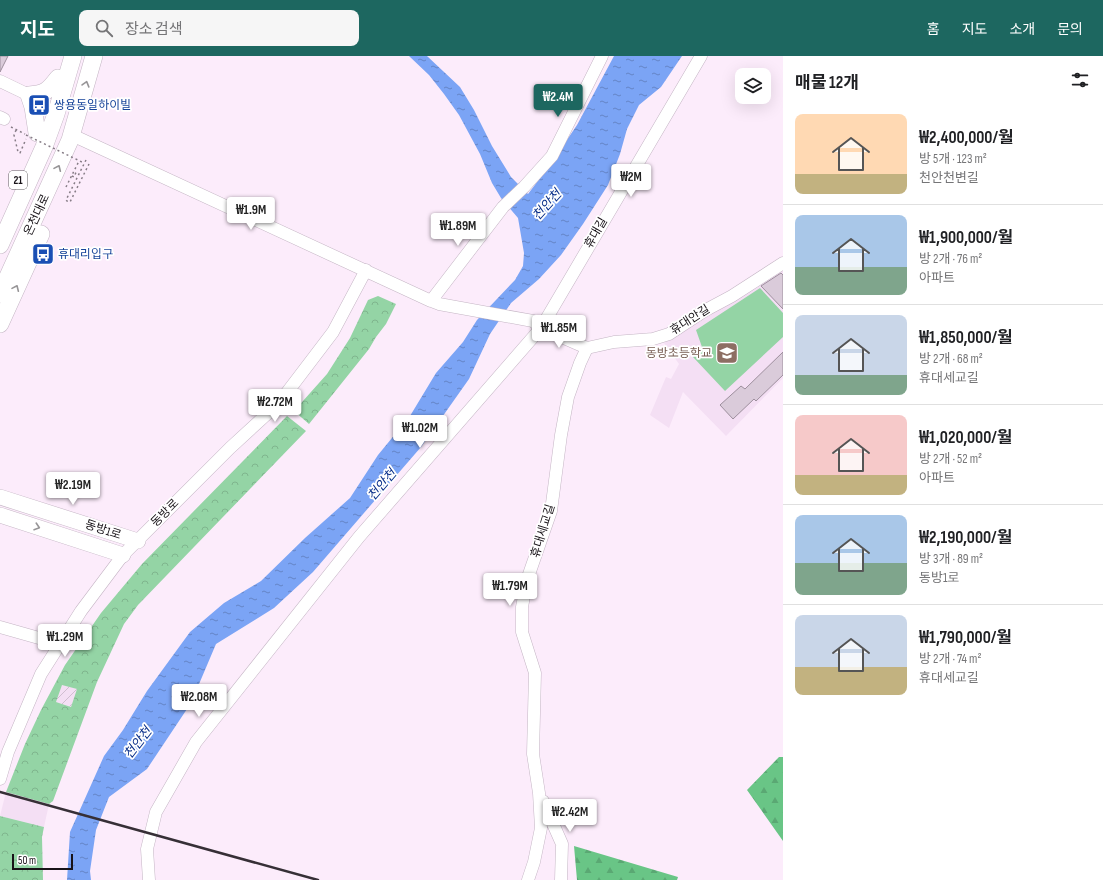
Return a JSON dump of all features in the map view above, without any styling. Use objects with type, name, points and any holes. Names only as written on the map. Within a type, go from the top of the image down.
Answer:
[{"type":"highway","points":[[36,139],[65,56]]},
{"type":"highway","name":"온천대로","points":[[0,244],[36,139],[56,114],[73,56]]},
{"type":"highway","name":"온천대로","points":[[0,294],[44,200],[72,135],[94,56]]},
{"type":"highway","points":[[36,139],[33,107],[29,95],[41,94],[51,88],[58,78]]},
{"type":"highway","name":"21","points":[[0,218],[36,139]]},
{"type":"highway","points":[[0,324],[42,232],[44,200]]},
{"type":"main road","name":"동방1로","points":[[0,497],[138,541]]},
{"type":"main road","name":"동방1로","points":[[0,515],[123,555]]},
{"type":"street","points":[[435,303],[503,207],[524,187],[552,156],[602,56]]},
{"type":"street","name":"휴대길","points":[[149,880],[147,849],[156,812],[196,742],[359,537],[537,325],[701,56]]},
{"type":"street","points":[[0,81],[29,95]]},
{"type":"street","points":[[72,135],[435,303],[537,325],[587,348]]},
{"type":"street","name":"휴대안길","points":[[587,348],[614,342],[653,339],[669,334],[783,263]]},
{"type":"street","name":"동방로","points":[[0,779],[8,752],[41,674],[81,611],[123,555],[230,448],[279,403],[333,332],[366,270]]},
{"type":"street","name":"휴대세교길","points":[[528,880],[534,862],[541,828],[539,793],[533,754],[535,673],[522,632],[522,607],[527,580],[551,511],[561,435],[568,397],[587,348]]},
{"type":"street","points":[[0,627],[60,644]]},
{"type":"street","points":[[539,793],[562,844],[561,880]]},
{"type":"path","points":[[5,121],[16,130],[84,163]]},
{"type":"path","points":[[16,130],[14,134],[18,152],[20,153],[36,139]]},
{"type":"path","points":[[86,160],[66,200],[69,203],[89,164]]},
{"type":"path","points":[[66,187],[79,161]]},
{"type":"path","points":[[72,176],[74,177],[77,170]]},
{"type":"shaded area","name":"동방초등학교","points":[[783,264],[783,378],[726,436],[683,392],[669,428],[650,415],[666,377],[671,379],[679,364],[664,343],[694,320]]},
{"type":"shaded area","points":[[62,684],[77,689],[71,707],[56,702]]},
{"type":"shaded area","points":[[6,792],[49,804],[44,827],[0,816]]},
{"type":"green space","points":[[760,288],[783,313],[783,337],[725,391],[693,357],[702,347],[696,330]]},
{"type":"green space","points":[[378,296],[396,304],[386,324],[369,349],[309,424],[294,411],[327,374],[350,338],[368,300]]},
{"type":"green space","points":[[287,416],[306,431],[138,605],[124,624],[97,682],[53,801],[49,804],[6,792],[25,744],[65,665],[101,613],[142,564]],"holes":[[[62,685],[77,689],[71,707],[56,702]]]},
{"type":"green space","points":[[779,757],[783,757],[783,841],[747,790]]},
{"type":"green space","points":[[0,816],[44,827],[42,837],[43,880],[0,880]]},
{"type":"green space","points":[[574,846],[678,877],[677,880],[577,880]]},
{"type":"water","name":"천안천","points":[[409,56],[427,56],[460,87],[474,110],[492,146],[511,177],[528,194],[577,125],[614,56],[682,56],[661,87],[639,105],[627,129],[620,154],[608,185],[583,224],[561,255],[539,279],[511,303],[490,334],[469,379],[421,447],[313,572],[274,608],[216,644],[191,703],[147,769],[109,797],[96,830],[90,871],[91,880],[67,880],[70,832],[104,756],[123,730],[147,691],[190,632],[224,603],[261,581],[305,538],[350,498],[378,455],[410,416],[436,373],[463,342],[477,320],[515,280],[523,266],[524,253],[518,218],[501,198],[492,183],[480,154],[459,115],[429,75]]},
{"type":"building","points":[[0,56],[8,56],[0,72]]},
{"type":"building","points":[[781,273],[783,275],[783,309],[761,286]]},
{"type":"building","points":[[783,352],[783,375],[756,401],[754,399],[733,419],[720,405],[741,386],[745,389]]},
{"type":"railway","points":[[0,792],[318,880]]},
{"type":"place","name":"쌍용동일하이빌","points":[[39,105]]},
{"type":"place","name":"휴대리입구","points":[[43,254]]},
{"type":"place","name":"동방초등학교","points":[[727,353]]}]
